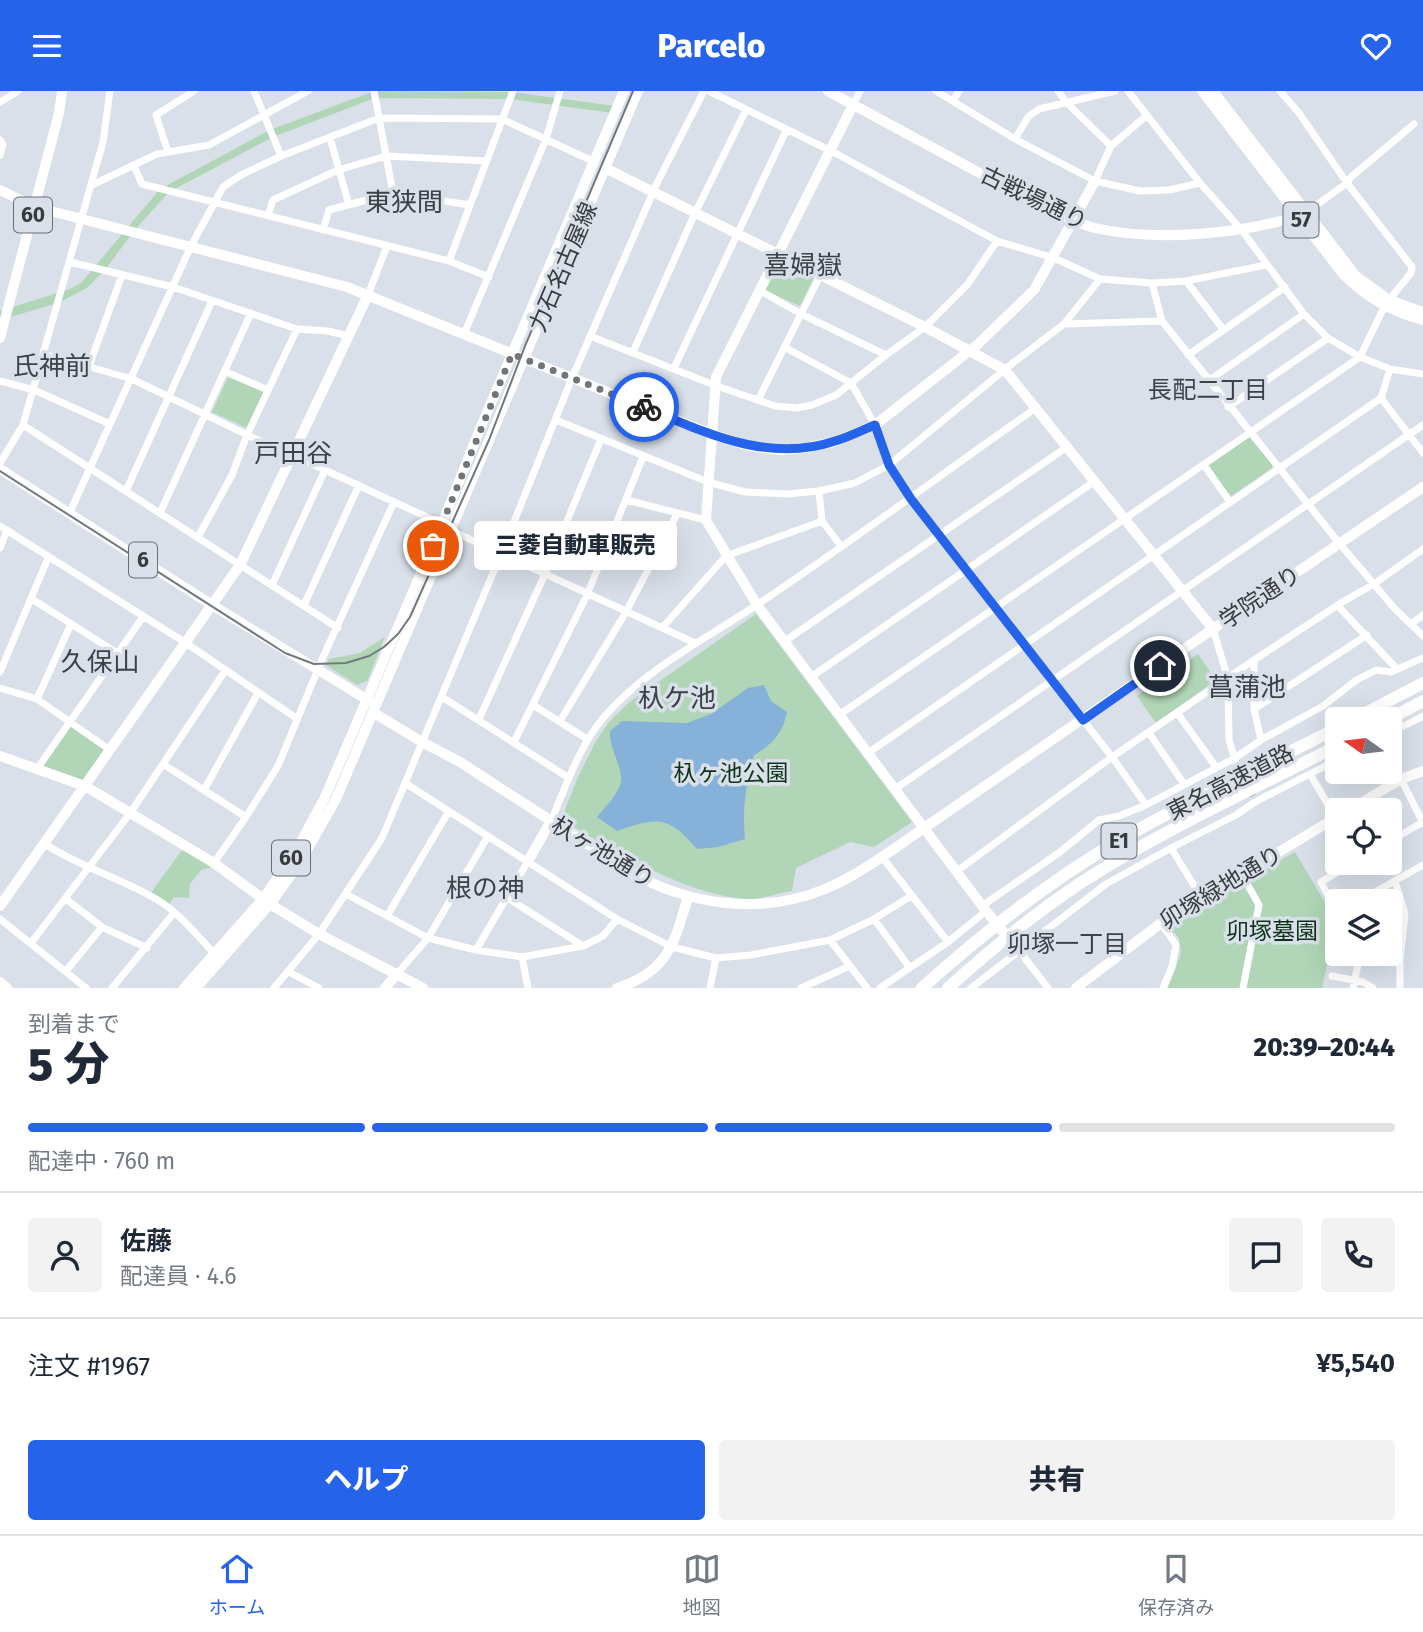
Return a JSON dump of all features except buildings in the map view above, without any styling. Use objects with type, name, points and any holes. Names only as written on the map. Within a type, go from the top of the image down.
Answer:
[{"type":"highway","points":[[1377,707],[1423,683]]},
{"type":"highway","points":[[1402,712],[1423,701]]},
{"type":"highway","name":"東名高速道路","points":[[922,988],[988,931],[1074,869],[1222,785],[1325,734]]},
{"type":"highway","name":"東名高速道路","points":[[948,988],[1005,939],[1082,883],[1175,828],[1325,752]]},
{"type":"main road","name":"60","points":[[0,338],[5,297],[35,207],[62,91]]},
{"type":"main road","name":"力石名古屋線","points":[[370,706],[447,527],[525,358],[600,165],[624,91]]},
{"type":"main road","name":"力石名古屋線","points":[[447,527],[512,354],[600,165],[638,91]]},
{"type":"main road","name":"57","points":[[1202,91],[1303,215]]},
{"type":"main road","name":"57","points":[[1213,91],[1343,274],[1359,290],[1423,320]]},
{"type":"main road","name":"57","points":[[1386,303],[1423,312]]},
{"type":"main road","name":"6","points":[[0,469],[370,706]]},
{"type":"main road","name":"60","points":[[196,988],[299,865],[336,799],[370,706]]},
{"type":"main road","name":"60","points":[[184,988],[267,902]]},
{"type":"street","points":[[0,102],[18,91]]},
{"type":"street","points":[[0,463],[23,425],[34,390],[103,142],[110,91]]},
{"type":"street","points":[[168,152],[156,115],[194,91]]},
{"type":"street","points":[[254,91],[281,156]]},
{"type":"street","points":[[92,185],[157,154],[209,145],[308,91]]},
{"type":"street","points":[[374,91],[393,193]]},
{"type":"street","points":[[449,261],[513,91]]},
{"type":"street","points":[[464,334],[546,139],[560,91]]},
{"type":"street","points":[[274,988],[319,934],[382,838],[590,336],[653,193],[706,91],[829,150],[997,241],[1054,258],[1100,279],[1152,283],[1186,281],[1266,265]]},
{"type":"street","name":"古戦場通り","points":[[828,91],[1025,197],[1074,221],[1096,228],[1139,234],[1195,233],[1240,228],[1303,215]]},
{"type":"street","points":[[860,91],[716,377],[706,520],[757,605],[984,908],[1048,988]]},
{"type":"street","points":[[936,91],[1015,139],[1095,181],[1140,191],[1169,190],[1200,183]]},
{"type":"street","points":[[953,101],[959,91]]},
{"type":"street","points":[[1059,91],[1066,102],[1111,146]]},
{"type":"street","points":[[1015,139],[1028,117],[1039,109],[1097,93],[1115,91]]},
{"type":"street","points":[[1128,91],[1200,183],[1240,228],[1304,314],[1328,338],[1390,369],[1423,374]]},
{"type":"street","points":[[839,715],[1360,356],[1386,303],[1411,273],[1412,268],[1280,91]]},
{"type":"street","points":[[633,352],[695,213],[746,110]]},
{"type":"street","points":[[0,190],[35,207],[315,277],[368,295],[711,434],[749,446],[780,450],[834,442],[875,425],[969,351],[1017,309],[1034,290],[1054,258],[1111,146],[1146,116]]},
{"type":"street","points":[[70,512],[191,246],[223,187],[281,156],[380,119],[502,120],[600,165],[925,327],[1004,370],[1213,629],[1228,679],[1228,740],[1235,761]]},
{"type":"street","points":[[1303,215],[1347,183],[1414,124]]},
{"type":"street","points":[[674,368],[786,131]]},
{"type":"street","points":[[330,138],[349,205]]},
{"type":"street","points":[[0,140],[3,144],[0,155]]},
{"type":"street","points":[[268,216],[273,200],[338,170],[386,156],[486,162]]},
{"type":"street","points":[[134,166],[142,184],[449,261],[489,277]]},
{"type":"street","points":[[323,230],[329,210],[393,193],[470,205]]},
{"type":"street","points":[[590,336],[775,406],[797,408],[812,405],[836,395],[925,327],[967,285],[997,241]]},
{"type":"street","points":[[0,906],[240,565],[368,295],[387,246]]},
{"type":"street","points":[[70,262],[173,287],[297,329],[328,331],[348,336]]},
{"type":"street","points":[[89,366],[122,275]]},
{"type":"street","points":[[758,400],[820,275]]},
{"type":"street","points":[[556,420],[708,482],[745,492],[787,494],[819,491],[855,482],[889,465],[1064,324],[1100,279]]},
{"type":"street","points":[[1186,281],[1223,329]]},
{"type":"street","points":[[1152,283],[1162,321],[1188,355],[1307,505],[1395,609],[1423,636]]},
{"type":"street","points":[[1188,355],[1285,287]]},
{"type":"street","points":[[760,290],[801,314],[886,355]]},
{"type":"street","points":[[126,491],[212,301]]},
{"type":"street","points":[[160,513],[251,313]]},
{"type":"street","points":[[1208,380],[1304,314]]},
{"type":"street","points":[[1064,324],[1162,321]]},
{"type":"street","points":[[198,537],[232,475],[247,435],[297,329]]},
{"type":"street","points":[[1228,407],[1328,338]]},
{"type":"street","points":[[784,347],[851,383],[875,425],[889,465],[911,499],[1112,757],[1146,805]]},
{"type":"street","points":[[44,354],[132,379],[587,595],[695,643]]},
{"type":"street","points":[[868,753],[1381,398],[1390,369]]},
{"type":"street","points":[[226,372],[268,390]]},
{"type":"street","points":[[0,381],[34,390],[110,424]]},
{"type":"street","points":[[1381,398],[1423,453]]},
{"type":"street","points":[[476,950],[551,821],[578,754],[604,717],[632,691],[695,643],[757,605],[911,499],[1036,408]]},
{"type":"street","points":[[23,425],[338,628]]},
{"type":"street","points":[[895,789],[1423,425]]},
{"type":"street","points":[[479,719],[545,575],[601,439]]},
{"type":"street","points":[[785,641],[1067,447]]},
{"type":"street","points":[[514,742],[587,595],[643,457]]},
{"type":"street","points":[[1204,464],[1230,502]]},
{"type":"street","points":[[272,585],[325,470]]},
{"type":"street","points":[[811,677],[1095,481]]},
{"type":"street","points":[[304,605],[359,485]]},
{"type":"street","name":"学院通り","points":[[925,829],[1423,487]]},
{"type":"street","points":[[819,491],[822,520],[841,546]]},
{"type":"street","points":[[626,500],[706,520]]},
{"type":"street","points":[[214,863],[278,766],[296,718],[394,502]]},
{"type":"street","points":[[560,721],[626,612],[677,514]]},
{"type":"street","points":[[662,628],[726,556],[822,520]]},
{"type":"street","points":[[0,548],[4,528],[186,643],[296,718]]},
{"type":"street","points":[[957,871],[1112,757],[1423,549]]},
{"type":"street","points":[[0,672],[48,558]]},
{"type":"street","points":[[32,599],[117,653]]},
{"type":"street","points":[[1338,605],[1398,669]]},
{"type":"street","points":[[1411,624],[1423,615]]},
{"type":"street","points":[[37,769],[143,617]]},
{"type":"street","points":[[37,699],[71,624]]},
{"type":"street","points":[[1254,709],[1367,635]]},
{"type":"street","points":[[880,988],[948,942],[984,908],[1099,820],[1119,816],[1146,805],[1216,767],[1235,761],[1261,740],[1323,706],[1355,681],[1376,670],[1391,672],[1423,658]]},
{"type":"street","points":[[1254,660],[1254,709],[1261,740]]},
{"type":"street","points":[[31,943],[131,812],[225,671]]},
{"type":"street","points":[[0,688],[37,699],[110,750]]},
{"type":"street","points":[[204,790],[258,693]]},
{"type":"street","points":[[442,697],[569,778]]},
{"type":"street","points":[[533,705],[587,739]]},
{"type":"street","name":"杁ヶ池通り","points":[[370,706],[638,877],[688,897],[724,903],[774,903],[825,889],[925,829]]},
{"type":"street","points":[[1178,714],[1216,767]]},
{"type":"street","points":[[1402,727],[1423,716]]},
{"type":"street","points":[[1149,733],[1184,784]]},
{"type":"street","points":[[0,756],[85,786],[214,863],[267,902],[319,934],[423,988]]},
{"type":"street","points":[[163,764],[246,817]]},
{"type":"street","points":[[971,988],[1106,884],[1236,815],[1254,799],[1325,766]]},
{"type":"street","points":[[1402,779],[1423,771]]},
{"type":"street","points":[[1310,774],[1325,799]]},
{"type":"street","points":[[1402,781],[1423,822],[1402,834]]},
{"type":"street","points":[[405,783],[617,919],[672,947],[716,958],[830,940],[874,919],[911,896]]},
{"type":"street","points":[[1369,798],[1393,784]]},
{"type":"street","points":[[387,916],[449,811]]},
{"type":"street","name":"卯塚緑地通り","points":[[1076,988],[1161,923],[1241,873],[1325,826]]},
{"type":"street","points":[[385,988],[428,938],[488,836]]},
{"type":"street","points":[[45,844],[89,870],[156,899],[215,954]]},
{"type":"street","points":[[1171,848],[1201,897]]},
{"type":"street","points":[[882,857],[948,942]]},
{"type":"street","points":[[1381,889],[1423,865]]},
{"type":"street","points":[[1241,873],[1259,905],[1243,988]]},
{"type":"street","points":[[1325,890],[1321,882],[1333,875]]},
{"type":"street","points":[[1395,881],[1405,914],[1400,961],[1401,988]]},
{"type":"street","points":[[346,894],[428,938],[476,950],[522,957],[583,946],[603,936],[617,919]]},
{"type":"street","points":[[506,897],[583,946]]},
{"type":"street","points":[[617,988],[638,981],[661,963],[672,947],[688,897]]},
{"type":"street","points":[[66,899],[102,927],[147,948]]},
{"type":"street","points":[[112,988],[174,913]]},
{"type":"street","points":[[0,919],[86,988]]},
{"type":"street","points":[[874,919],[910,968]]},
{"type":"street","points":[[1161,923],[1176,945],[1172,967],[1163,988]]},
{"type":"street","points":[[66,971],[102,927]]},
{"type":"street","points":[[830,940],[867,988]]},
{"type":"street","points":[[522,957],[528,988]]},
{"type":"street","points":[[710,988],[716,958]]},
{"type":"street","points":[[801,988],[850,966]]},
{"type":"street","points":[[1354,984],[1358,966]]},
{"type":"street","points":[[289,972],[319,988]]},
{"type":"street","points":[[1332,976],[1373,988]]},
{"type":"street","points":[[0,982],[7,988]]},
{"type":"green space","points":[[374,91],[512,92],[615,106],[612,113],[510,99],[375,98],[273,137],[169,192],[87,288],[58,303],[0,320],[0,311],[81,283],[160,189],[270,130]]},
{"type":"green space","points":[[780,259],[814,277],[800,306],[764,290]]},
{"type":"green space","points":[[229,375],[265,391],[247,428],[212,412]]},
{"type":"green space","points":[[1249,437],[1272,464],[1272,468],[1231,496],[1207,466]]},
{"type":"green space","name":"杁ヶ池公園","points":[[756,614],[912,822],[874,847],[850,842],[796,868],[792,891],[749,899],[700,890],[676,881],[561,820],[578,777],[609,722],[628,703]]},
{"type":"green space","points":[[385,637],[367,681],[357,685],[326,665],[329,659],[360,653]]},
{"type":"green space","points":[[1198,654],[1216,680],[1156,723],[1137,696]]},
{"type":"green space","points":[[70,724],[108,749],[84,783],[40,768]]},
{"type":"green space","points":[[182,850],[213,867],[201,870],[190,884],[189,898],[174,897],[168,906],[150,894]]},
{"type":"green space","name":"卯塚墓園","points":[[1295,852],[1325,903],[1327,966],[1322,988],[1168,988],[1181,953],[1179,938],[1170,928]]},
{"type":"water","name":"杁ケ池","points":[[764,685],[771,701],[787,712],[776,738],[754,755],[745,796],[745,839],[718,847],[697,849],[678,830],[661,822],[642,823],[617,831],[597,817],[612,800],[620,785],[621,774],[611,744],[610,731],[622,721],[687,723],[711,714],[748,688]]},
{"type":"tunnel","points":[[1236,763],[1253,796]]},
{"type":"tram line","points":[[0,471],[285,653],[314,664],[346,663],[369,656],[384,647],[410,617],[489,440],[525,346],[633,91]]},
{"type":"way so far","points":[[433,546],[512,354],[644,407]]},
{"type":"place","name":"三菱自動車販売","points":[[433,546]]},
{"type":"district","name":"東狭間","points":[[404,202]]},
{"type":"district","name":"喜婦嶽","points":[[803,265]]},
{"type":"district","name":"氏神前","points":[[52,366]]},
{"type":"district","name":"長配二丁目","points":[[1208,390]]},
{"type":"district","name":"戸田谷","points":[[293,453]]},
{"type":"district","name":"久保山","points":[[100,662]]},
{"type":"district","name":"菖蒲池","points":[[1247,687]]},
{"type":"district","name":"杁ケ池","points":[[677,698]]},
{"type":"district","name":"根の神","points":[[485,888]]},
{"type":"district","name":"卯塚一丁目","points":[[1067,944]]},
{"type":"route","points":[[644,407],[711,434],[749,446],[780,450],[834,442],[875,425],[889,465],[911,499],[1083,720],[1160,666]]}]
